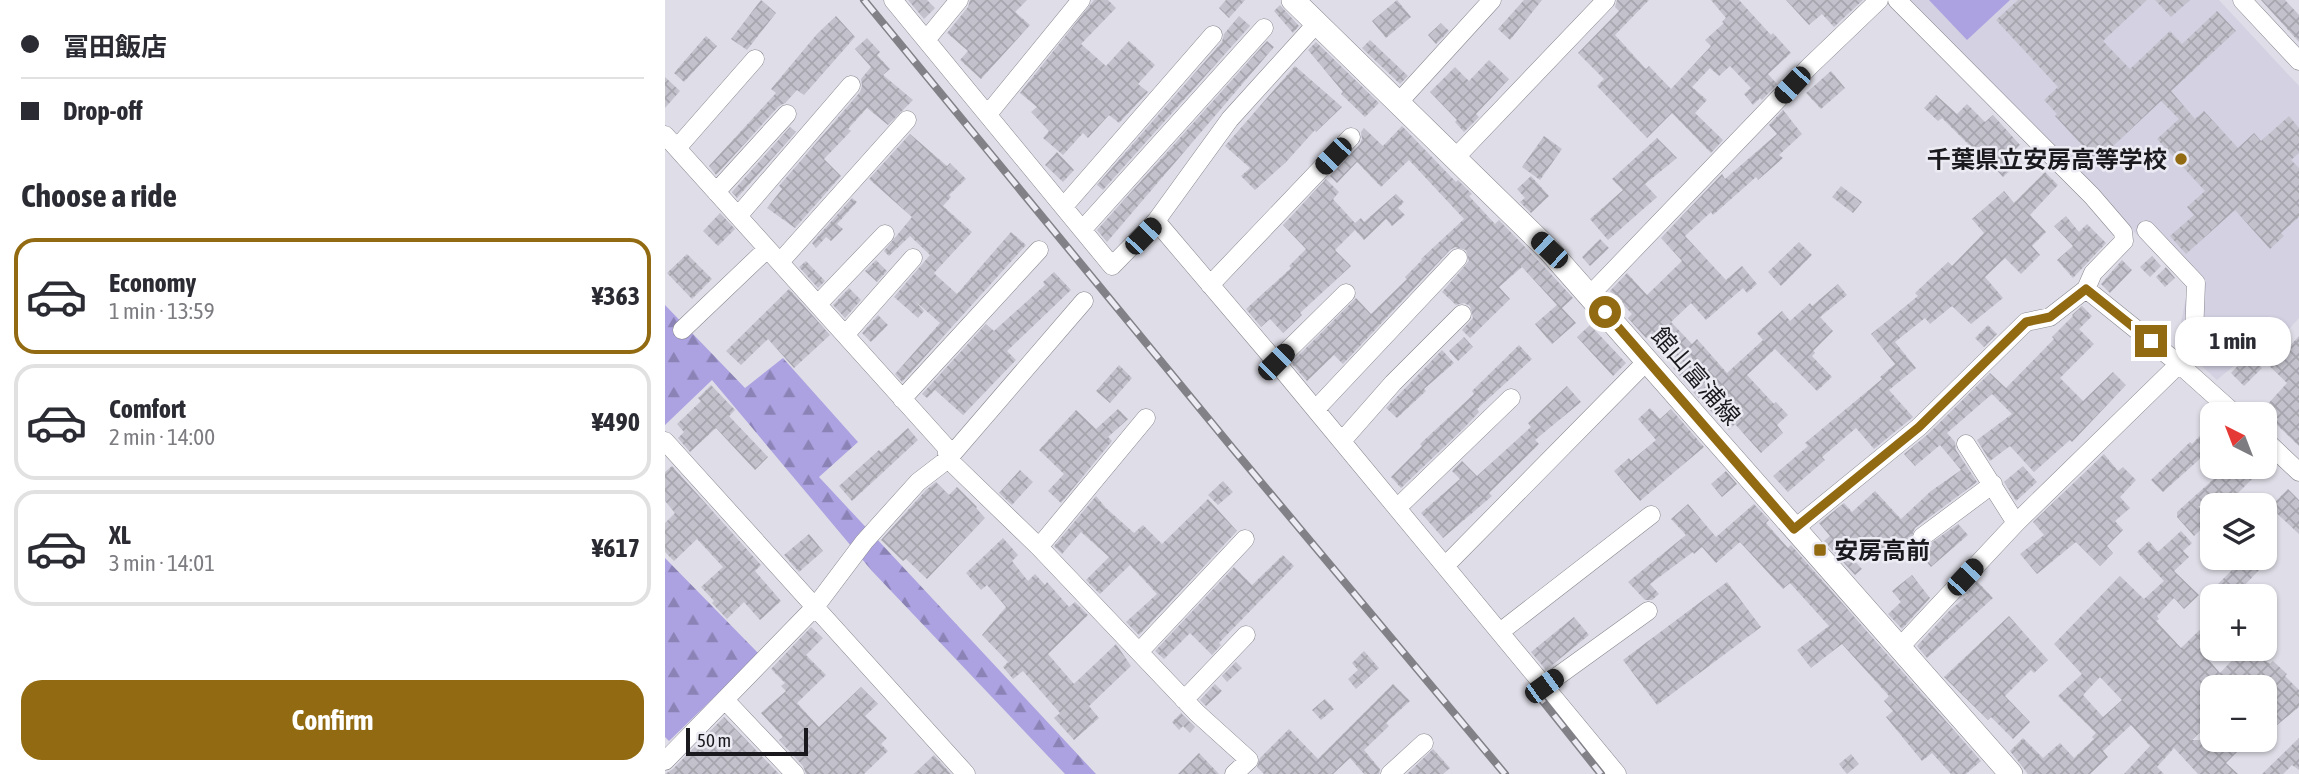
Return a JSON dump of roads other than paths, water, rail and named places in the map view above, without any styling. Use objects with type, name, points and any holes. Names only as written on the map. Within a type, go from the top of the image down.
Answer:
[{"type":"main road","name":"館山富浦線","points":[[1293,0],[1549,250],[2011,774]]},
{"type":"street","points":[[893,0],[1065,205],[1112,266],[1156,222],[1230,119],[1317,23]]},
{"type":"street","points":[[926,40],[959,0]]},
{"type":"street","points":[[988,114],[1081,0]]},
{"type":"street","points":[[1398,103],[1492,0]]},
{"type":"street","points":[[1456,157],[1607,0]]},
{"type":"street","points":[[1590,295],[1809,66],[1879,0]]},
{"type":"street","points":[[1794,529],[1919,427],[2026,322],[2050,317],[2086,289],[2093,273],[2125,241],[2123,232],[2092,196],[1897,0]]},
{"type":"street","points":[[2242,0],[2299,61]]},
{"type":"street","points":[[1083,229],[1264,28]]},
{"type":"street","points":[[1065,205],[1213,36]]},
{"type":"street","points":[[755,58],[671,142],[946,447],[948,458],[1039,547],[1184,700],[1249,760],[1234,774]]},
{"type":"street","points":[[738,216],[851,85]]},
{"type":"street","points":[[716,192],[787,114]]},
{"type":"street","points":[[780,262],[907,120]]},
{"type":"street","points":[[1210,285],[1351,137]]},
{"type":"street","points":[[1156,222],[1316,409],[1617,774]]},
{"type":"street","points":[[1899,648],[2016,523],[2179,365],[2194,335],[2196,283],[2145,230]]},
{"type":"street","points":[[818,304],[885,234]]},
{"type":"street","points":[[682,330],[767,249]]},
{"type":"street","points":[[902,399],[1039,250]]},
{"type":"street","points":[[845,335],[913,258]]},
{"type":"street","points":[[1316,409],[1458,258]]},
{"type":"street","points":[[2086,289],[2221,402]]},
{"type":"street","points":[[1276,362],[1346,293]]},
{"type":"street","points":[[665,761],[815,607],[864,542],[918,482],[948,458],[1084,301]]},
{"type":"street","points":[[1342,441],[1393,383],[1462,314]]},
{"type":"street","points":[[1445,566],[1647,361]]},
{"type":"street","points":[[1397,508],[1511,398]]},
{"type":"street","points":[[1039,547],[1146,418]]},
{"type":"street","points":[[665,441],[966,774]]},
{"type":"street","points":[[1966,444],[2016,523]]},
{"type":"street","points":[[2277,450],[2298,468]]},
{"type":"street","points":[[1922,537],[1993,485]]},
{"type":"street","points":[[1500,632],[1651,515]]},
{"type":"street","points":[[1139,652],[1245,539]]},
{"type":"street","points":[[1544,686],[1648,611]]},
{"type":"street","points":[[1184,700],[1246,635]]},
{"type":"street","points":[[725,700],[795,774]]},
{"type":"street","points":[[1390,774],[1424,743]]},
{"type":"railway","points":[[864,0],[1505,774]]},
{"type":"railway","points":[[1534,690],[1601,774]]},
{"type":"place","name":"千葉県立安房高等学校","points":[[2181,159]]},
{"type":"place","name":"安房高前","points":[[1820,550]]}]
